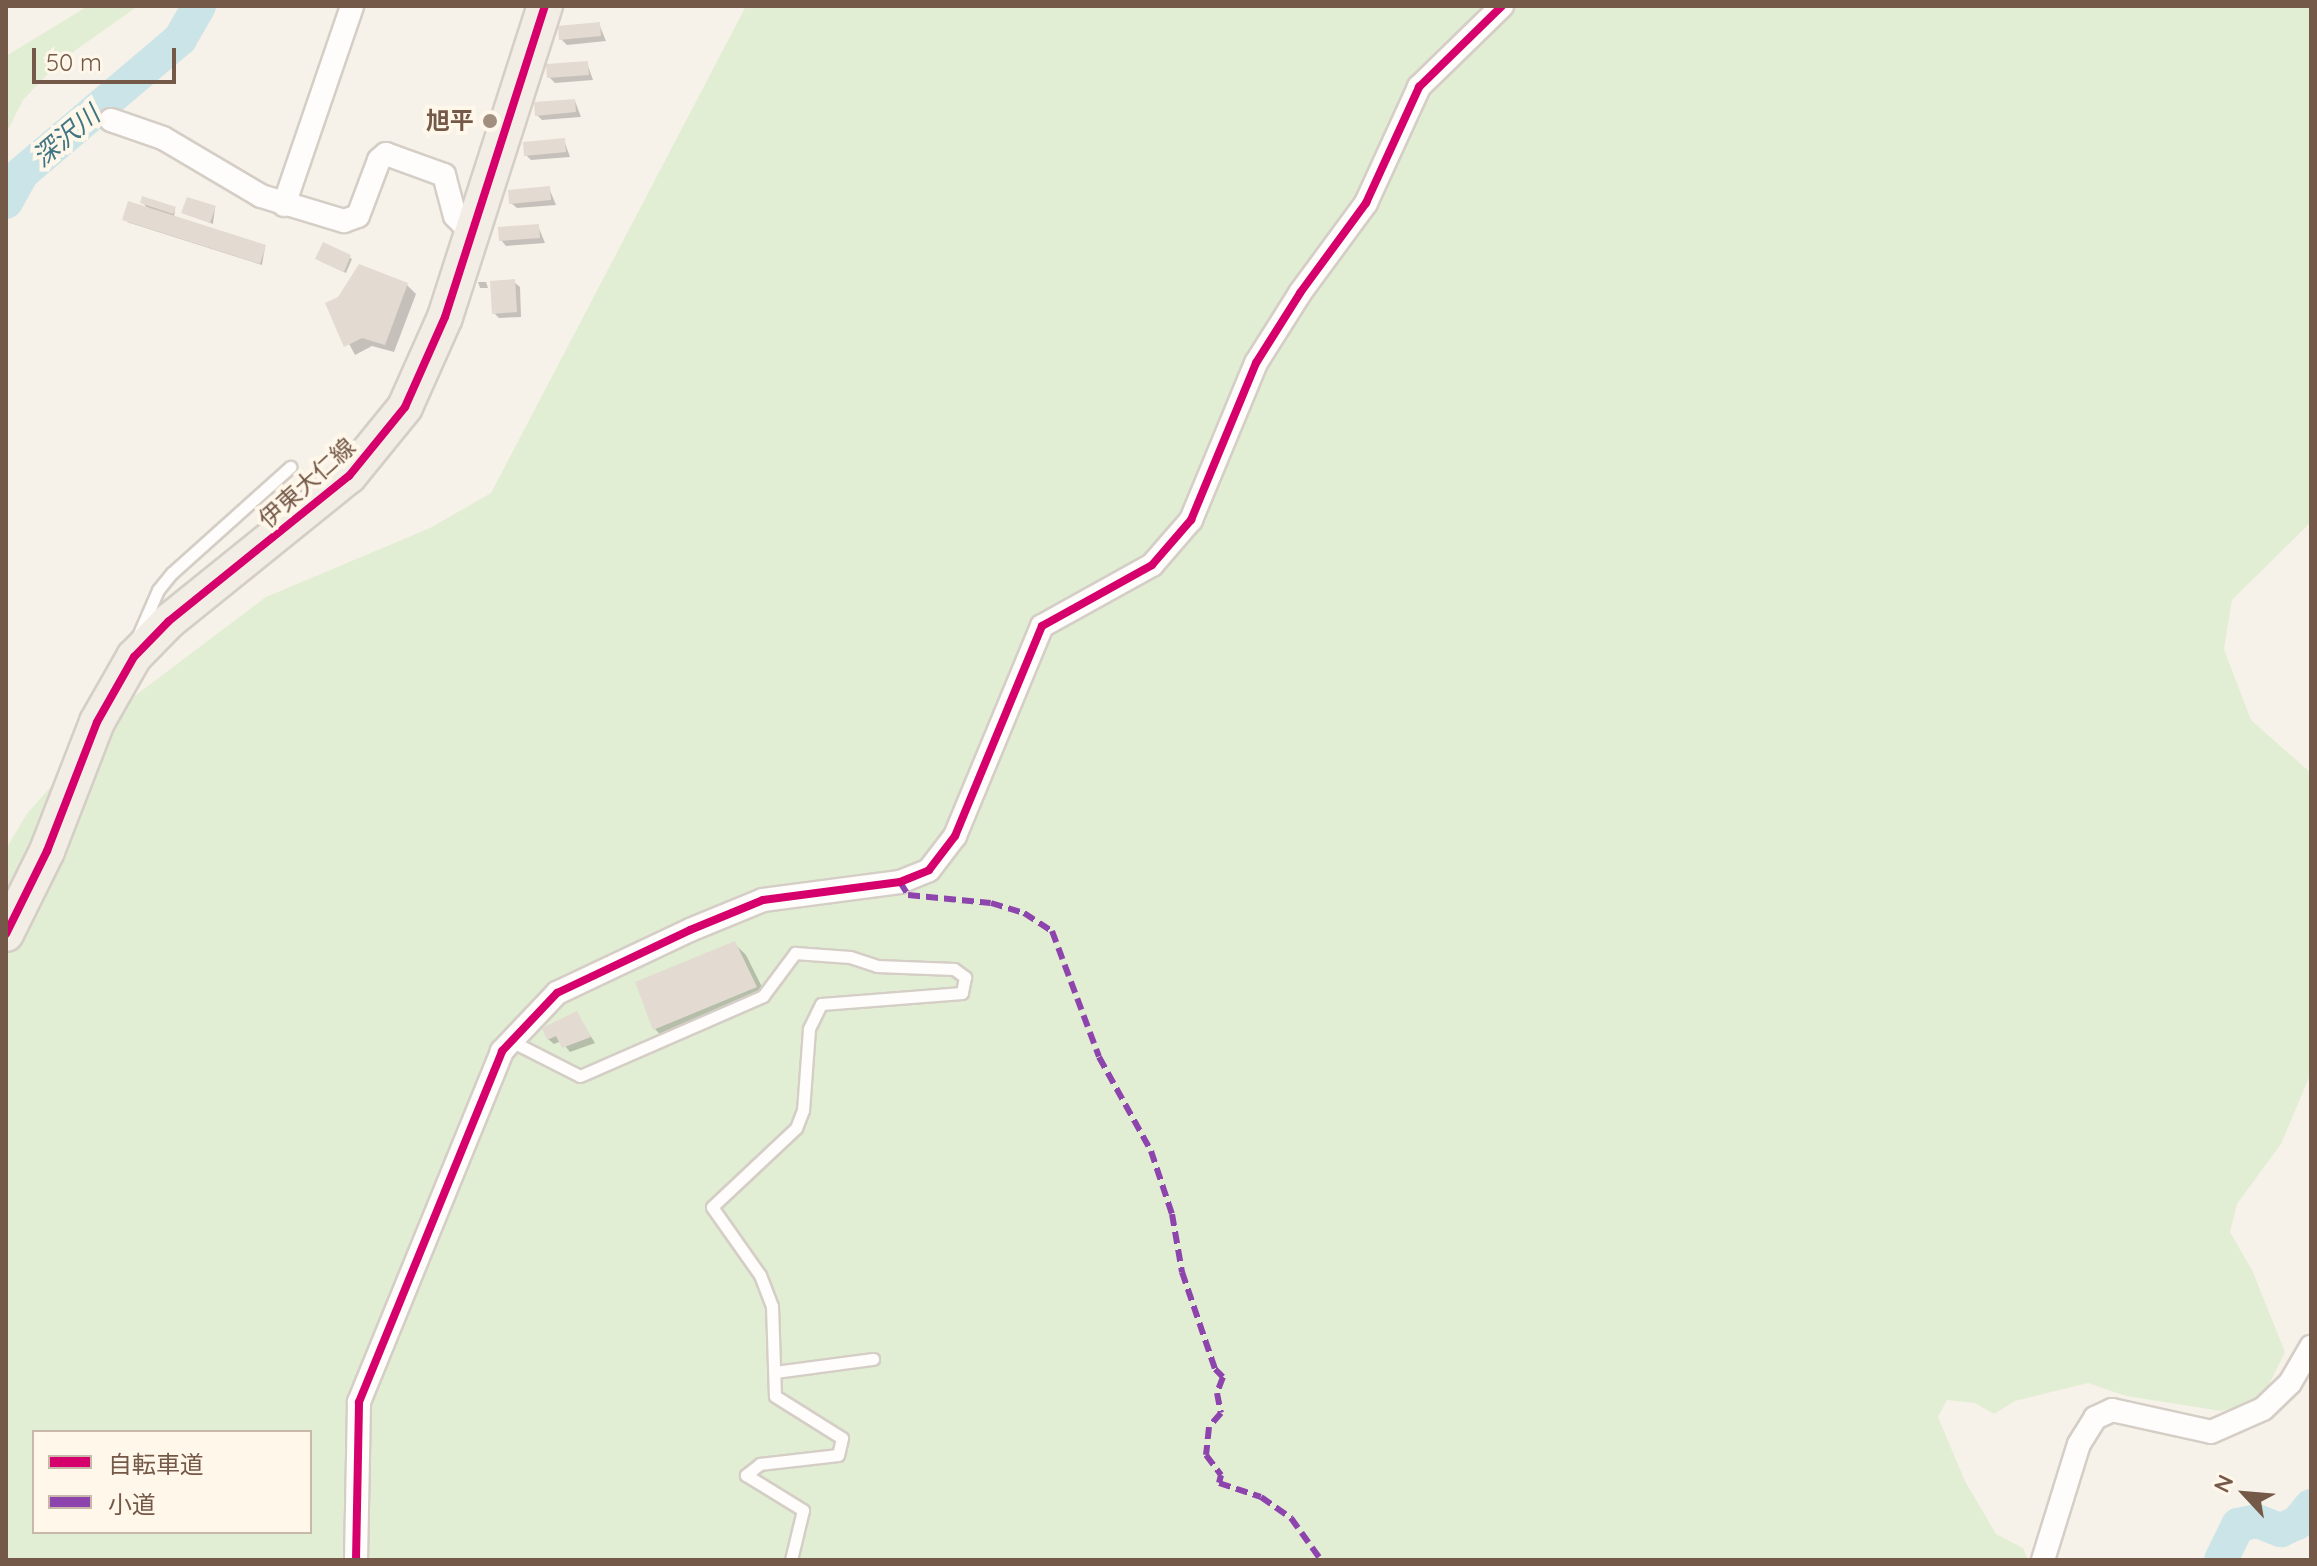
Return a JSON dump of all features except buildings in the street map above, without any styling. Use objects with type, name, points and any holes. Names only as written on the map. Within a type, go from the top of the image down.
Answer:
[{"type":"main road","name":"伊東大仁線","points":[[6,934],[47,851],[97,722],[128,667],[169,621],[290,527],[385,436],[420,380],[473,234],[542,8]]},
{"type":"street","points":[[284,205],[352,6]]},
{"type":"street","points":[[356,1560],[359,1402],[502,1051],[557,993],[733,912],[763,900],[900,882],[929,870],[955,836],[1042,626],[1152,565],[1191,520],[1256,363],[1300,293],[1366,203],[1419,87],[1502,6]]},
{"type":"street","points":[[111,120],[163,138],[237,183],[284,205],[352,220],[386,154],[444,175],[455,216],[473,234]]},
{"type":"street","points":[[2043,1560],[2079,1444],[2095,1418],[2112,1410],[2211,1432],[2263,1409],[2290,1383],[2311,1347]]},
{"type":"lane","points":[[128,667],[158,590],[290,467]]},
{"type":"lane","points":[[511,1041],[580,1076],[763,996],[795,953],[850,957],[877,966],[954,969],[965,977],[962,993],[821,1004],[809,1029],[803,1110],[796,1128],[712,1207],[760,1275],[772,1306],[775,1396],[842,1438],[838,1455],[760,1464],[746,1475],[803,1510],[791,1560]]},
{"type":"lane","points":[[775,1372],[873,1359]]},
{"type":"green space","points":[[88,6],[138,6],[59,62],[23,100],[6,134],[6,56]]},
{"type":"green space","points":[[746,6],[2311,6],[2311,522],[2232,600],[2224,649],[2251,720],[2311,773],[2311,1073],[2281,1144],[2237,1204],[2230,1232],[2252,1270],[2285,1352],[2260,1403],[2221,1411],[2126,1396],[2088,1383],[2015,1401],[1994,1414],[1975,1403],[1947,1400],[1938,1417],[1965,1481],[1996,1534],[2023,1548],[2028,1560],[6,1560],[6,849],[26,815],[120,707],[266,597],[430,528],[491,493]]},
{"type":"waterway","name":"深沢川","points":[[6,202],[22,173],[180,39],[199,6]]},
{"type":"waterway","points":[[2221,1560],[2238,1525],[2257,1521],[2281,1530],[2297,1523],[2311,1506]]},
{"type":"marked path","points":[[900,882],[908,895],[991,903],[1024,913],[1052,931],[1099,1057],[1151,1151],[1172,1214],[1182,1272],[1215,1369],[1223,1377],[1217,1393],[1221,1413],[1209,1427],[1206,1455],[1221,1475],[1219,1483],[1261,1497],[1291,1518],[1321,1560]]},
{"type":"cycle path","points":[[6,934],[47,851],[97,722],[134,657],[169,621],[349,476],[405,407],[445,317],[545,6]]},
{"type":"cycle path","points":[[356,1560],[359,1402],[502,1051],[557,993],[690,930],[763,900],[900,882],[929,870],[955,836],[1042,626],[1152,565],[1191,520],[1256,363],[1300,293],[1366,203],[1419,87],[1502,6]]},
{"type":"place","name":"旭平","points":[[490,121]]}]
